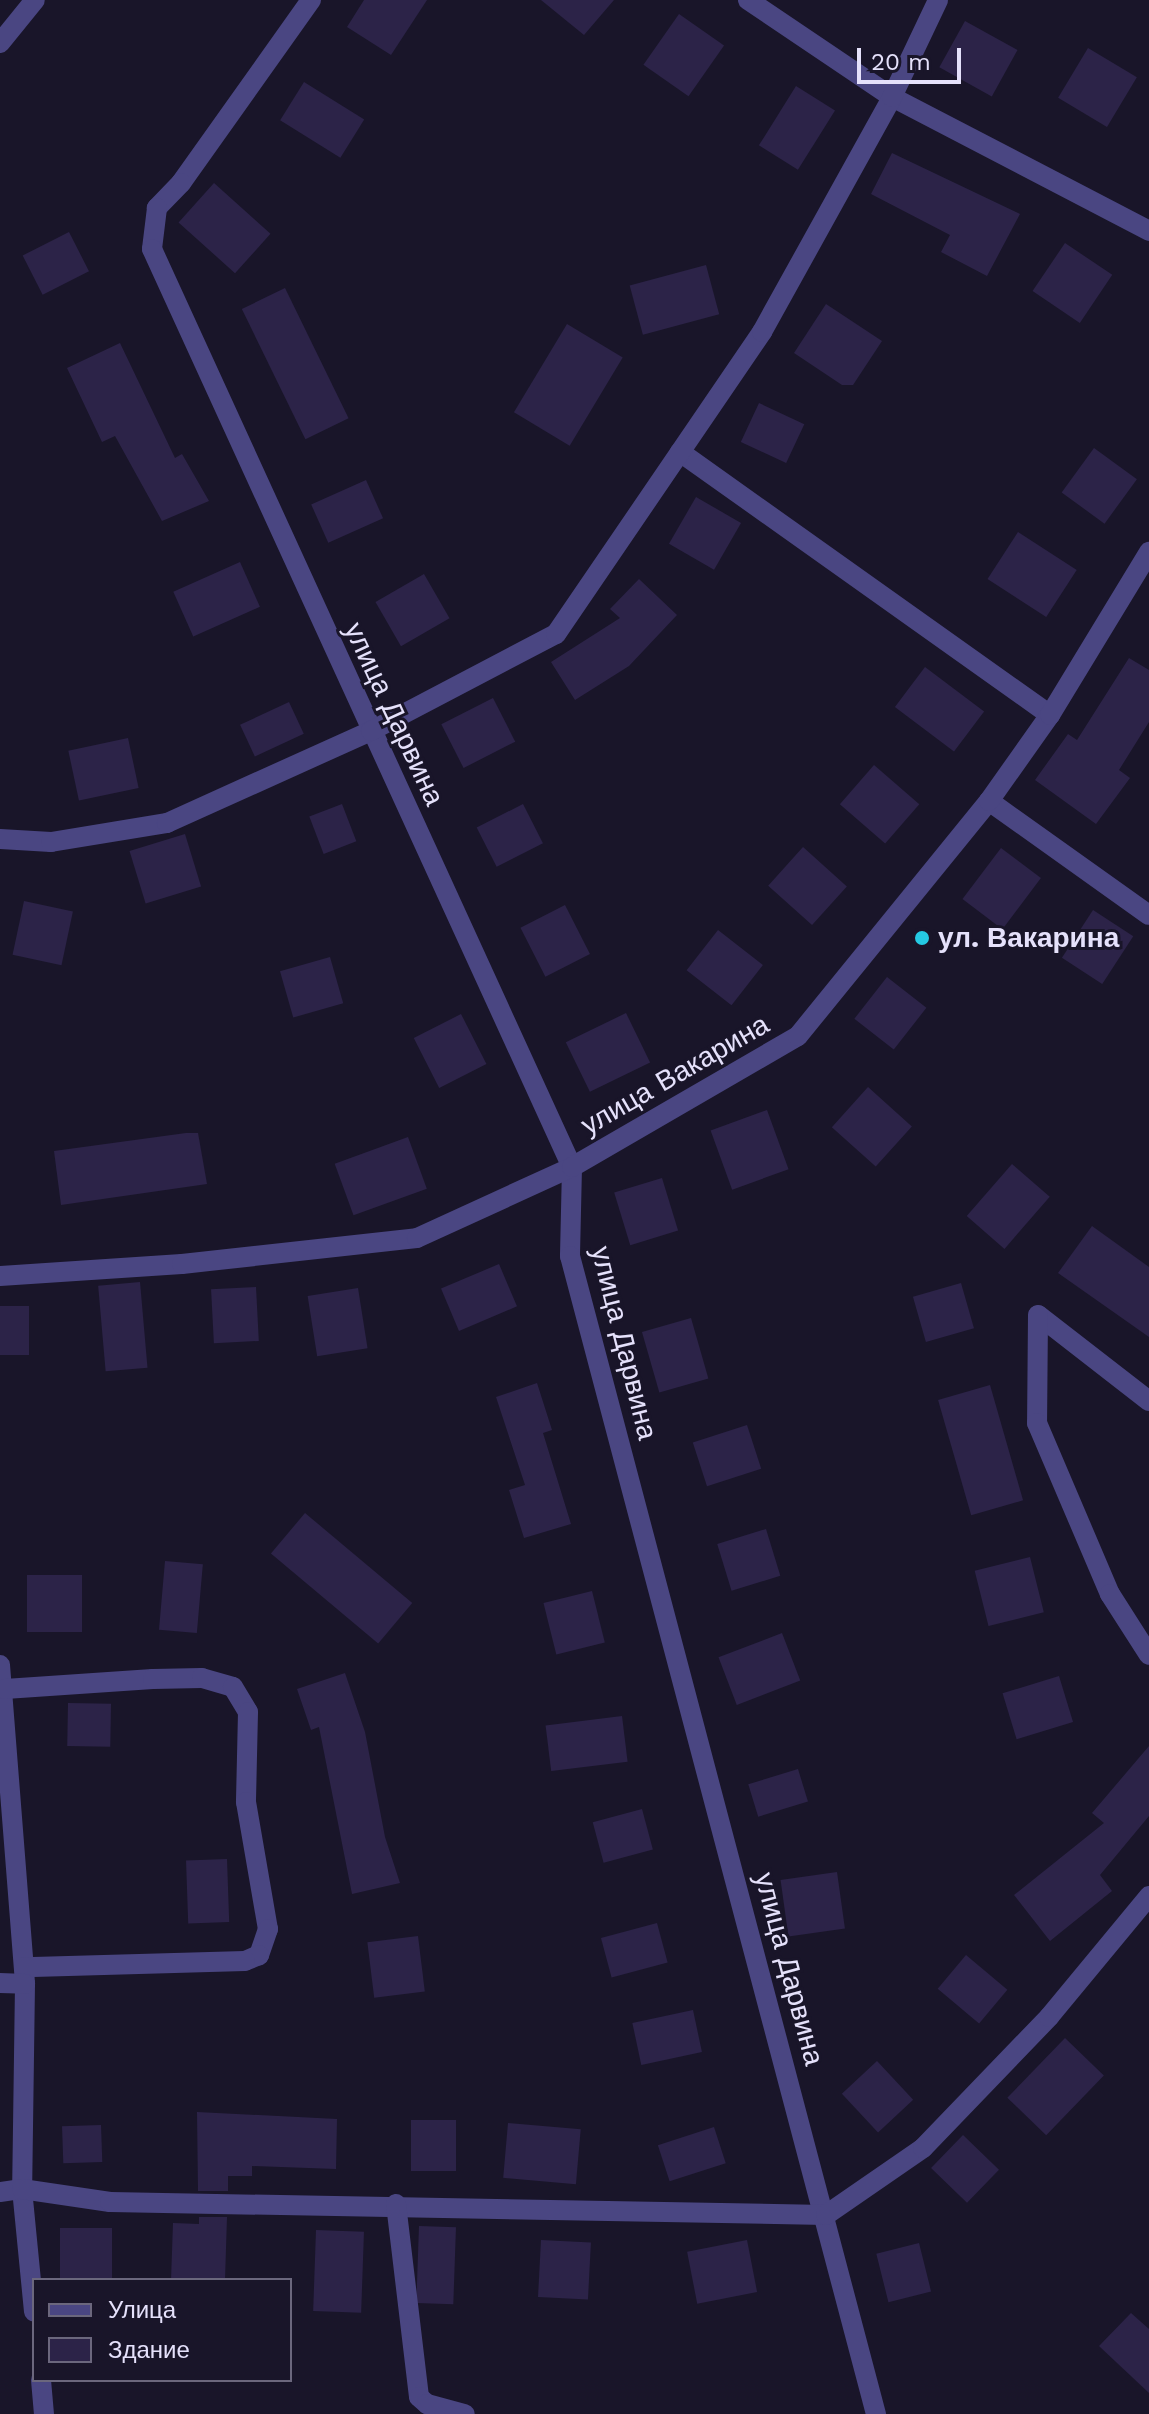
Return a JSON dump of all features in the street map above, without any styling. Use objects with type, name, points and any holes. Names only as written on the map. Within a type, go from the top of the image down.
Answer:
[{"type":"street","points":[[0,43],[35,0]]},
{"type":"street","name":"улица Дарвина","points":[[311,0],[181,183],[157,208],[152,249],[572,1167],[570,1256],[826,2215],[876,2414]]},
{"type":"street","points":[[748,0],[892,97],[1149,231]]},
{"type":"street","points":[[0,839],[51,842],[167,823],[371,731],[556,634],[762,332],[892,97],[938,0]]},
{"type":"street","points":[[680,452],[1050,715]]},
{"type":"street","name":"улица Вакарина","points":[[0,1276],[182,1264],[417,1238],[572,1167],[798,1036],[989,801],[1050,715],[1149,552]]},
{"type":"street","points":[[989,801],[1149,915]]},
{"type":"street","points":[[1149,1401],[1038,1315],[1037,1423],[1110,1594],[1149,1655]]},
{"type":"street","points":[[0,1665],[5,1689],[24,1976],[22,2189],[32,2291]]},
{"type":"street","points":[[0,1983],[24,1976],[245,1961],[259,1955],[268,1929],[246,1802],[248,1712],[233,1687],[202,1678],[178,1678],[5,1689]]},
{"type":"street","points":[[0,2192],[22,2189],[110,2202],[396,2204],[826,2215],[923,2148],[1049,2017],[1149,1896]]},
{"type":"street","points":[[396,2204],[419,2397],[427,2404],[465,2414]]},
{"type":"street","points":[[41,2382],[44,2414]]},
{"type":"building","points":[[364,0],[427,0],[391,55],[347,27]]},
{"type":"building","points":[[541,0],[614,0],[584,35]]},
{"type":"building","points":[[679,14],[724,46],[688,96],[643,65]]},
{"type":"building","points":[[965,21],[1017,50],[992,96],[939,67]]},
{"type":"building","points":[[1088,48],[1137,77],[1107,127],[1058,98]]},
{"type":"building","points":[[304,82],[364,120],[340,158],[280,120]]},
{"type":"building","points":[[796,86],[835,110],[798,170],[759,145]]},
{"type":"building","points":[[892,153],[1020,214],[987,276],[941,252],[950,235],[871,194]]},
{"type":"building","points":[[214,183],[270,234],[235,273],[179,222]]},
{"type":"building","points":[[69,232],[89,271],[43,295],[23,256]]},
{"type":"building","points":[[1065,243],[1112,275],[1080,323],[1033,291]]},
{"type":"building","points":[[706,265],[719,314],[643,335],[630,285]]},
{"type":"building","points":[[285,288],[349,418],[305,439],[242,309]]},
{"type":"building","points":[[826,304],[882,341],[853,385],[842,385],[794,353]]},
{"type":"building","points":[[567,324],[623,357],[570,446],[514,412]]},
{"type":"building","points":[[120,343],[175,458],[182,454],[209,501],[162,521],[115,436],[102,442],[67,368]]},
{"type":"building","points":[[759,403],[804,424],[786,463],[741,442]]},
{"type":"building","points":[[1094,448],[1137,479],[1105,524],[1062,492]]},
{"type":"building","points":[[366,480],[383,518],[328,543],[311,504]]},
{"type":"building","points":[[696,497],[741,523],[714,570],[669,544]]},
{"type":"building","points":[[1018,532],[1077,570],[1046,617],[988,579]]},
{"type":"building","points":[[240,562],[260,607],[193,636],[173,592]]},
{"type":"building","points":[[424,574],[450,618],[401,646],[376,602]]},
{"type":"building","points":[[639,579],[677,615],[629,666],[575,700],[551,662],[620,618],[610,609]]},
{"type":"building","points":[[1129,658],[1149,670],[1149,722],[1119,770],[1130,778],[1096,824],[1035,780],[1068,734],[1077,740]]},
{"type":"building","points":[[925,667],[984,712],[954,751],[895,707]]},
{"type":"building","points":[[493,698],[515,742],[464,768],[441,724]]},
{"type":"building","points":[[289,702],[304,734],[255,757],[240,725]]},
{"type":"building","points":[[128,738],[139,788],[79,801],[68,751]]},
{"type":"building","points":[[874,765],[919,804],[885,844],[840,804]]},
{"type":"building","points":[[342,804],[356,841],[324,854],[309,817]]},
{"type":"building","points":[[523,804],[543,843],[497,867],[477,828]]},
{"type":"building","points":[[185,834],[201,887],[146,904],[130,851]]},
{"type":"building","points":[[803,847],[847,886],[812,925],[768,886]]},
{"type":"building","points":[[1001,848],[1041,878],[1002,929],[962,899]]},
{"type":"building","points":[[24,901],[73,911],[61,965],[13,955]]},
{"type":"building","points":[[565,905],[590,954],[545,977],[520,928]]},
{"type":"building","points":[[1093,910],[1133,936],[1102,984],[1062,958]]},
{"type":"building","points":[[718,930],[763,965],[732,1005],[687,970]]},
{"type":"building","points":[[330,957],[343,1003],[293,1017],[280,971]]},
{"type":"building","points":[[887,977],[926,1008],[894,1050],[854,1019]]},
{"type":"building","points":[[626,1013],[650,1062],[590,1092],[566,1042]]},
{"type":"building","points":[[461,1014],[486,1064],[439,1088],[414,1038]]},
{"type":"building","points":[[868,1087],[912,1126],[876,1167],[832,1127]]},
{"type":"building","points":[[767,1110],[789,1169],[732,1190],[711,1131]]},
{"type":"building","points":[[198,1133],[207,1184],[61,1205],[54,1151]]},
{"type":"building","points":[[408,1137],[427,1189],[354,1215],[335,1164]]},
{"type":"building","points":[[1012,1164],[1050,1197],[1004,1249],[967,1216]]},
{"type":"building","points":[[662,1178],[678,1231],[630,1245],[614,1193]]},
{"type":"building","points":[[1092,1226],[1149,1267],[1149,1337],[1058,1273]]},
{"type":"building","points":[[499,1264],[517,1306],[459,1331],[441,1289]]},
{"type":"building","points":[[140,1282],[147,1368],[106,1371],[98,1286]]},
{"type":"building","points":[[961,1283],[974,1328],[926,1342],[913,1297]]},
{"type":"building","points":[[256,1287],[259,1341],[214,1343],[211,1289]]},
{"type":"building","points":[[358,1288],[368,1348],[317,1356],[308,1296]]},
{"type":"building","points":[[0,1306],[29,1306],[29,1355],[0,1355]]},
{"type":"building","points":[[691,1318],[708,1379],[659,1393],[642,1332]]},
{"type":"building","points":[[537,1383],[552,1430],[543,1433],[571,1524],[524,1538],[509,1490],[525,1485],[496,1397]]},
{"type":"building","points":[[990,1385],[1023,1500],[971,1515],[938,1400]]},
{"type":"building","points":[[747,1425],[761,1469],[707,1486],[693,1443]]},
{"type":"building","points":[[305,1513],[412,1603],[378,1644],[271,1554]]},
{"type":"building","points":[[766,1529],[780,1576],[732,1591],[717,1544]]},
{"type":"building","points":[[1030,1557],[1044,1612],[988,1626],[975,1571]]},
{"type":"building","points":[[165,1561],[203,1564],[197,1633],[159,1630]]},
{"type":"building","points":[[27,1575],[82,1575],[82,1632],[27,1632]]},
{"type":"building","points":[[592,1591],[605,1642],[556,1655],[543,1603]]},
{"type":"building","points":[[782,1633],[800,1681],[737,1705],[719,1657]]},
{"type":"building","points":[[345,1673],[365,1732],[385,1837],[400,1883],[352,1894],[319,1727],[311,1730],[297,1689]]},
{"type":"building","points":[[1059,1676],[1073,1722],[1017,1739],[1003,1693]]},
{"type":"building","points":[[68,1703],[111,1704],[110,1747],[67,1746]]},
{"type":"building","points":[[622,1716],[628,1762],[551,1771],[546,1725]]},
{"type":"building","points":[[1149,1746],[1149,1816],[1100,1875],[1112,1891],[1050,1941],[1014,1895],[1104,1823],[1092,1813]]},
{"type":"building","points":[[798,1769],[808,1802],[758,1817],[748,1784]]},
{"type":"building","points":[[642,1809],[653,1850],[604,1863],[593,1822]]},
{"type":"building","points":[[227,1859],[229,1922],[188,1923],[186,1860]]},
{"type":"building","points":[[837,1872],[845,1928],[788,1936],[781,1880]]},
{"type":"building","points":[[657,1923],[668,1963],[612,1978],[601,1938]]},
{"type":"building","points":[[418,1936],[425,1992],[374,1998],[367,1942]]},
{"type":"building","points":[[966,1955],[1007,1990],[979,2023],[938,1989]]},
{"type":"building","points":[[693,2010],[702,2052],[641,2065],[632,2023]]},
{"type":"building","points":[[1065,2038],[1104,2076],[1046,2135],[1007,2098]]},
{"type":"building","points":[[877,2061],[913,2100],[878,2132],[842,2094]]},
{"type":"building","points":[[197,2112],[337,2119],[336,2169],[252,2166],[252,2176],[228,2176],[228,2191],[198,2191]]},
{"type":"building","points":[[411,2120],[456,2120],[456,2171],[411,2171]]},
{"type":"building","points":[[508,2123],[581,2129],[576,2184],[503,2178]]},
{"type":"building","points":[[101,2125],[102,2162],[63,2163],[62,2126]]},
{"type":"building","points":[[714,2127],[726,2163],[670,2181],[658,2145]]},
{"type":"building","points":[[963,2135],[999,2170],[967,2203],[931,2168]]},
{"type":"building","points":[[199,2217],[227,2217],[225,2278],[171,2278],[173,2223],[199,2224]]},
{"type":"building","points":[[419,2226],[456,2227],[453,2304],[416,2303]]},
{"type":"building","points":[[60,2228],[112,2228],[112,2278],[60,2278]]},
{"type":"building","points":[[316,2230],[364,2232],[361,2313],[313,2311]]},
{"type":"building","points":[[541,2240],[591,2243],[588,2300],[538,2297]]},
{"type":"building","points":[[747,2240],[757,2292],[697,2304],[687,2252]]},
{"type":"building","points":[[919,2243],[931,2292],[888,2302],[876,2254]]},
{"type":"building","points":[[1131,2313],[1149,2329],[1149,2393],[1099,2346]]},
{"type":"place","name":"ул. Вакарина","points":[[922,938]]}]
